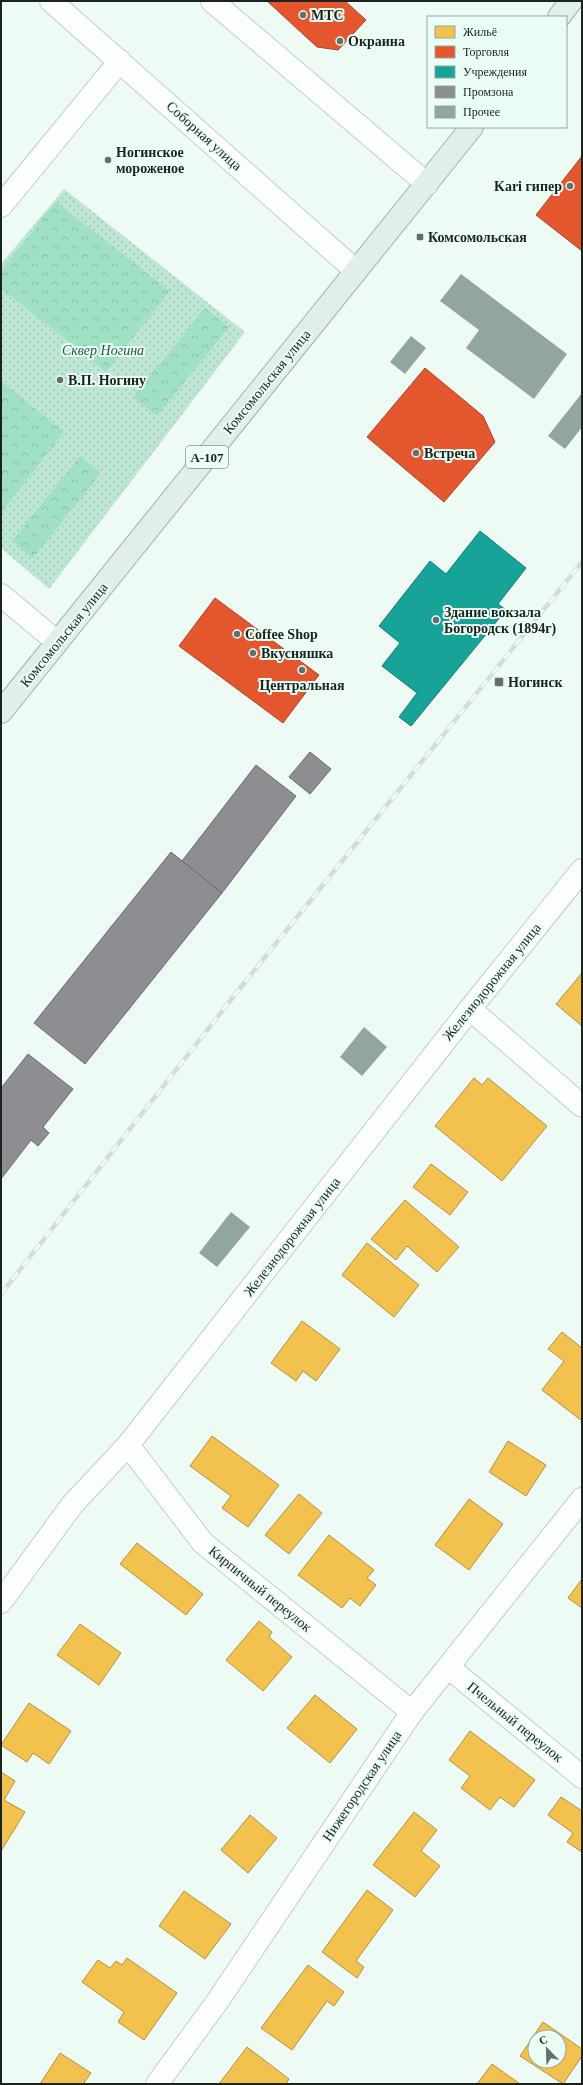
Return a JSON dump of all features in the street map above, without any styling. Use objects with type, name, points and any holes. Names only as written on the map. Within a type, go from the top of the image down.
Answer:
[{"type":"main road","points":[[559,16],[571,1]]},
{"type":"main road","name":"Комсомольская улица","points":[[1,712],[471,128]]},
{"type":"street","name":"Соборная улица","points":[[51,1],[356,271]]},
{"type":"street","points":[[212,1],[427,184]]},
{"type":"street","points":[[1,206],[120,61]]},
{"type":"street","points":[[1,595],[57,642]]},
{"type":"street","name":"Железнодорожная улица","points":[[1,1602],[72,1505],[128,1445],[470,1009],[582,870]]},
{"type":"street","points":[[470,1009],[582,1106]]},
{"type":"street","name":"Кирпичный переулок","points":[[128,1445],[203,1543],[412,1712]]},
{"type":"street","name":"Нижегородская улица","points":[[157,2084],[217,2002],[412,1712],[582,1499]]},
{"type":"street","name":"Пчельный переулок","points":[[448,1667],[582,1777]]},
{"type":"green space","name":"Сквер Ногина","points":[[64,189],[245,332],[49,589],[1,548],[1,264]]},
{"type":"green space","points":[[56,202],[170,291],[106,372],[1,288],[1,271]]},
{"type":"green space","points":[[205,308],[229,327],[157,416],[133,397]]},
{"type":"green space","points":[[1,381],[64,432],[1,513]]},
{"type":"green space","points":[[80,456],[101,473],[33,558],[12,541]]},
{"type":"building: Жильё","points":[[582,973],[582,1026],[556,1004]]},
{"type":"building: Жильё","points":[[474,1078],[482,1085],[488,1078],[547,1126],[502,1181],[435,1126]]},
{"type":"building: Жильё","points":[[431,1164],[468,1192],[450,1215],[413,1187]]},
{"type":"building: Жильё","points":[[405,1200],[459,1247],[437,1272],[407,1246],[396,1260],[371,1239]]},
{"type":"building: Жильё","points":[[367,1243],[419,1285],[394,1317],[342,1275]]},
{"type":"building: Жильё","points":[[302,1321],[340,1349],[316,1381],[303,1371],[296,1381],[271,1363]]},
{"type":"building: Жильё","points":[[562,1332],[582,1348],[582,1421],[542,1390],[564,1361],[548,1349]]},
{"type":"building: Жильё","points":[[212,1436],[279,1485],[248,1527],[222,1508],[231,1496],[190,1466]]},
{"type":"building: Жильё","points":[[508,1441],[546,1465],[526,1496],[489,1472]]},
{"type":"building: Жильё","points":[[299,1494],[322,1513],[289,1554],[265,1535]]},
{"type":"building: Жильё","points":[[469,1499],[503,1524],[469,1570],[435,1545]]},
{"type":"building: Жильё","points":[[329,1535],[374,1570],[367,1578],[376,1585],[360,1606],[350,1598],[342,1608],[298,1575]]},
{"type":"building: Жильё","points":[[137,1543],[203,1594],[186,1615],[120,1564]]},
{"type":"building: Жильё","points":[[582,1579],[582,1608],[568,1598]]},
{"type":"building: Жильё","points":[[259,1621],[272,1632],[269,1637],[292,1657],[263,1691],[226,1660]]},
{"type":"building: Жильё","points":[[80,1624],[121,1653],[99,1685],[57,1655]]},
{"type":"building: Жильё","points":[[315,1695],[357,1729],[330,1763],[287,1728]]},
{"type":"building: Жильё","points":[[29,1703],[71,1731],[49,1764],[33,1753],[27,1762],[1,1745]]},
{"type":"building: Жильё","points":[[470,1731],[535,1780],[514,1807],[500,1797],[490,1810],[461,1788],[470,1776],[449,1760]]},
{"type":"building: Жильё","points":[[1,1772],[15,1781],[4,1800],[25,1812],[1,1851]]},
{"type":"building: Жильё","points":[[561,1797],[582,1811],[582,1852],[567,1842],[573,1833],[548,1815]]},
{"type":"building: Жильё","points":[[414,1812],[437,1830],[421,1851],[440,1866],[415,1897],[373,1865]]},
{"type":"building: Жильё","points":[[250,1815],[277,1838],[248,1873],[221,1850]]},
{"type":"building: Жильё","points":[[367,1890],[393,1910],[356,1961],[364,1967],[357,1978],[322,1952]]},
{"type":"building: Жильё","points":[[184,1891],[231,1924],[205,1959],[159,1926]]},
{"type":"building: Жильё","points":[[127,1958],[177,1993],[144,2040],[118,2022],[124,2012],[82,1982],[98,1960],[110,1968],[116,1961],[122,1965]]},
{"type":"building: Жильё","points":[[308,1965],[344,1992],[334,2006],[327,2001],[292,2050],[261,2028]]},
{"type":"building: Жильё","points":[[543,2022],[553,2029],[538,2029]]},
{"type":"building: Жильё","points":[[567,2039],[582,2049],[582,2056],[563,2084],[540,2069],[567,2069]]},
{"type":"building: Жильё","points":[[527,2046],[527,2061],[520,2056]]},
{"type":"building: Жильё","points":[[247,2047],[289,2079],[286,2084],[219,2084]]},
{"type":"building: Жильё","points":[[60,2053],[91,2073],[83,2084],[40,2084]]},
{"type":"building: Жильё","points":[[492,2064],[520,2084],[477,2084]]},
{"type":"building: Торговля","points":[[267,1],[345,1],[366,20],[338,50],[317,47]]},
{"type":"building: Торговля","name":"Kari гипер","points":[[582,156],[582,251],[536,215]]},
{"type":"building: Торговля","points":[[425,368],[483,416],[495,442],[444,502],[367,437]]},
{"type":"building: Торговля","points":[[215,598],[319,675],[283,723],[179,646]]},
{"type":"building: Учреждения","points":[[480,531],[526,568],[498,604],[506,610],[411,726],[399,717],[417,693],[382,666],[400,643],[379,626],[430,561],[446,574]]},
{"type":"building: Промзона","points":[[310,752],[331,769],[310,794],[289,777]]},
{"type":"building: Промзона","points":[[256,765],[296,796],[222,893],[182,861]]},
{"type":"building: Промзона","points":[[171,852],[222,893],[85,1064],[34,1023]]},
{"type":"building: Промзона","points":[[28,1054],[73,1089],[43,1127],[49,1133],[38,1146],[31,1140],[1,1179],[1,1088]]},
{"type":"building: Прочее","points":[[461,274],[567,354],[534,399],[466,348],[479,330],[440,301]]},
{"type":"building: Прочее","points":[[411,336],[426,348],[405,374],[390,362]]},
{"type":"building: Прочее","points":[[582,393],[582,427],[565,449],[548,436]]},
{"type":"building: Прочее","points":[[364,1027],[387,1047],[362,1076],[340,1057]]},
{"type":"building: Прочее","points":[[231,1212],[250,1227],[217,1267],[199,1253]]},
{"type":"railway","points":[[1,1294],[237,992],[582,562]]},
{"type":"place","name":"МТС","points":[[303,15]]},
{"type":"place","name":"Окраина","points":[[340,41]]},
{"type":"place","name":"Ногинское мороженое","points":[[108,160]]},
{"type":"place","name":"Kari гипер","points":[[570,186]]},
{"type":"place","name":"Комсомольская","points":[[420,237]]},
{"type":"place","name":"В.П. Ногину","points":[[60,380]]},
{"type":"place","name":"Встреча","points":[[416,453]]},
{"type":"place","name":"Здание вокзала Богородск (1894г)","points":[[436,620]]},
{"type":"place","name":"Coffee Shop","points":[[237,634]]},
{"type":"place","name":"Вкусняшка","points":[[253,653]]},
{"type":"place","name":"Центральная","points":[[302,670]]},
{"type":"place","name":"Ногинск","points":[[499,682]]}]
